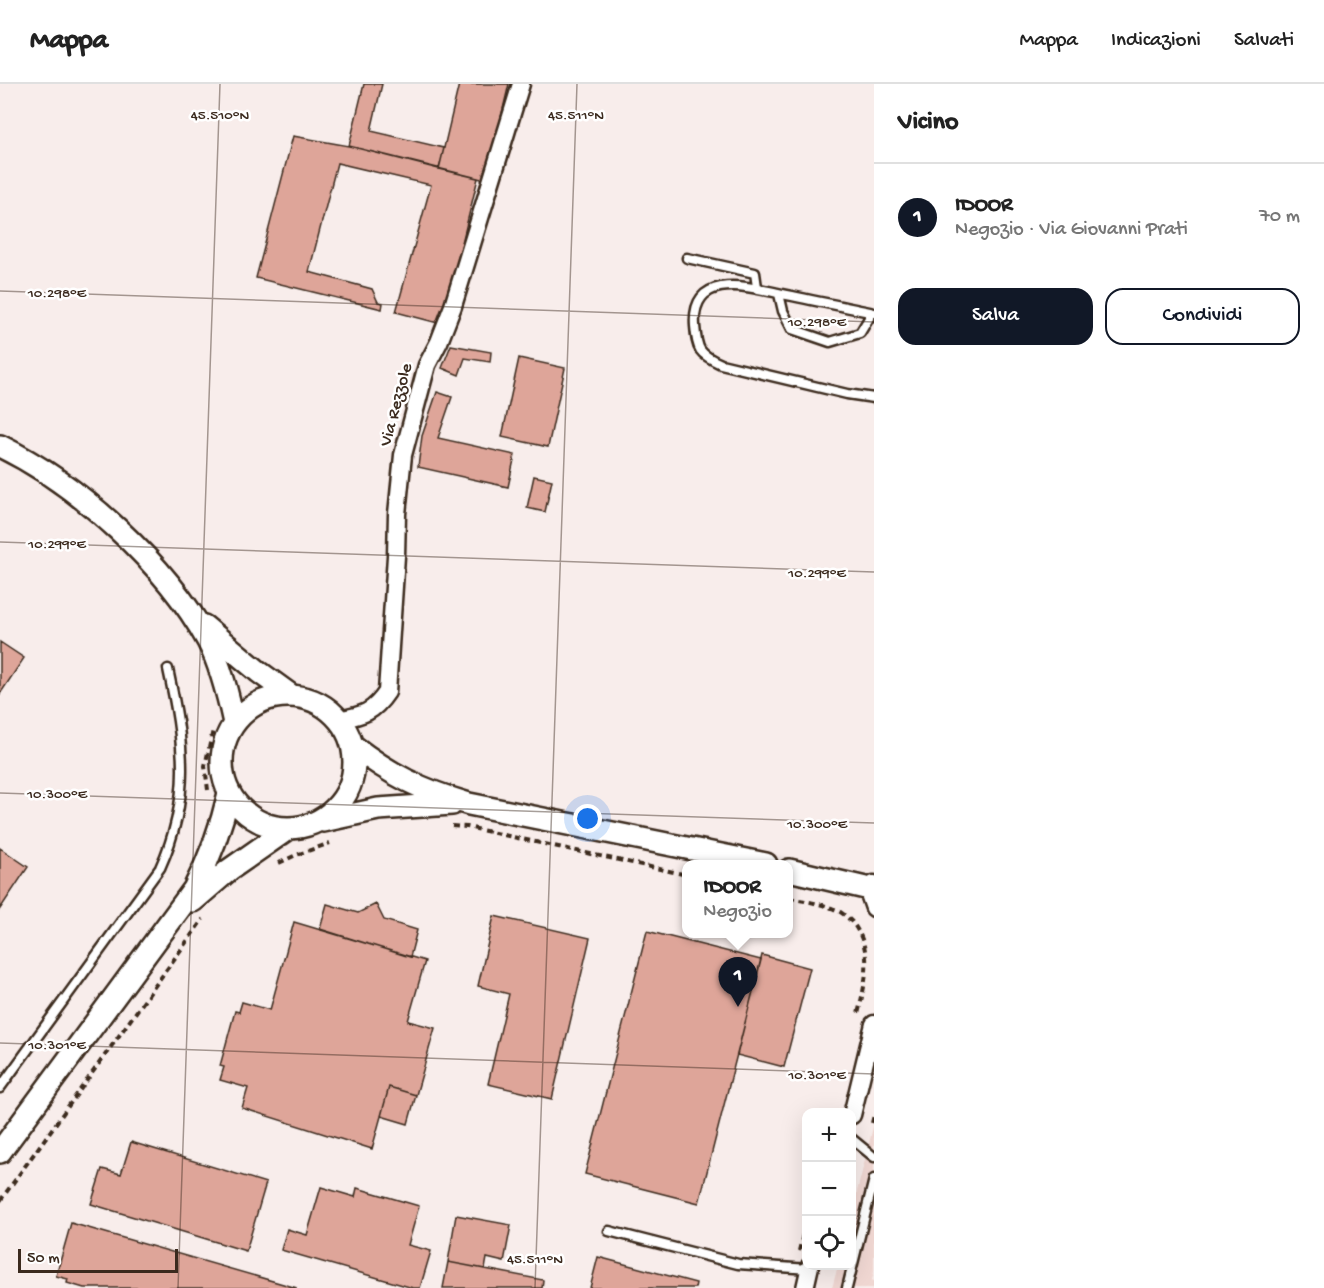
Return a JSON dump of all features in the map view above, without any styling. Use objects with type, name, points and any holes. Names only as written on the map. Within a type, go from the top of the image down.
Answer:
[{"type":"street","name":"Via Rezzole","points":[[339,720],[363,715],[378,706],[387,692],[397,514],[403,455],[427,365],[453,306],[521,84]]},
{"type":"street","points":[[0,446],[61,482],[102,516],[155,568],[194,618],[209,642],[219,669],[226,739],[222,758],[223,776],[229,793],[240,808],[254,819],[270,826],[288,829],[388,808],[469,804]]},
{"type":"street","points":[[194,618],[292,696]]},
{"type":"street","points":[[224,724],[260,702],[276,697],[292,696],[310,700],[326,708],[339,720],[352,745],[354,762],[352,780],[345,797],[334,811],[319,821]]},
{"type":"street","points":[[352,745],[378,765],[406,782],[437,795],[469,804],[746,860]]},
{"type":"street","points":[[0,1152],[175,918],[194,889],[210,859],[229,793]]},
{"type":"street","points":[[175,918],[229,870],[288,829]]},
{"type":"street","points":[[793,871],[872,892]]},
{"type":"street","points":[[854,1108],[874,1024]]},
{"type":"street","points":[[805,1288],[810,1270]]},
{"type":"lane","points":[[687,258],[755,273],[757,287]]},
{"type":"lane","points":[[779,294],[783,311],[792,329],[830,342],[860,333],[873,313],[779,294],[757,287],[726,285],[711,290],[700,299],[694,314],[697,347],[706,357],[720,364],[847,394],[874,398]]},
{"type":"lane","points":[[0,1088],[160,868],[172,842],[180,812],[183,761],[179,717],[168,669]]},
{"type":"lane","points":[[856,1142],[874,1157]]},
{"type":"lane","points":[[847,1288],[874,1179]]},
{"type":"lane","points":[[609,1231],[738,1264],[802,1268]]},
{"type":"path","points":[[209,800],[205,766],[224,724]]},
{"type":"path","points":[[448,826],[467,827],[682,874]]},
{"type":"path","points":[[275,865],[332,842]]},
{"type":"path","points":[[793,899],[837,909],[861,931],[868,943],[866,982],[858,1015]]},
{"type":"path","points":[[0,1201],[183,946],[211,913]]},
{"type":"path","points":[[866,982],[874,984]]},
{"type":"path","points":[[872,1123],[874,1115]]},
{"type":"shaded area","points":[[874,1123],[874,1272],[872,1280],[874,1288],[832,1288],[837,1270],[856,1270],[856,1196]]},
{"type":"building","points":[[364,84],[382,84],[371,131],[444,148],[439,169],[349,146]]},
{"type":"building","points":[[459,84],[509,84],[486,180],[439,169]]},
{"type":"building","points":[[293,136],[349,146],[478,178],[442,324],[396,312],[431,185],[337,163],[309,272],[372,289],[378,302],[383,303],[382,309],[256,278]]},
{"type":"building","points":[[451,345],[491,352],[490,362],[465,358],[459,375],[442,368]]},
{"type":"building","points":[[519,358],[565,368],[548,447],[502,437]]},
{"type":"building","points":[[437,392],[452,397],[438,438],[515,455],[508,487],[418,467],[422,436]]},
{"type":"building","points":[[534,476],[552,480],[545,512],[527,508]]},
{"type":"building","points":[[0,642],[24,658],[0,694]]},
{"type":"building","points":[[0,848],[28,867],[0,909]]},
{"type":"building","points":[[327,904],[358,913],[376,904],[384,920],[417,930],[410,957],[320,929]]},
{"type":"building","points":[[494,916],[590,938],[552,1099],[488,1084],[509,994],[478,986]]},
{"type":"building","points":[[294,922],[425,961],[408,1021],[435,1028],[416,1095],[389,1087],[372,1149],[242,1108],[248,1088],[220,1080],[224,1067],[220,1066],[235,1011],[239,1012],[242,1002],[270,1010]]},
{"type":"building","points":[[647,931],[761,960],[699,1203],[585,1174]]},
{"type":"building","points":[[762,955],[810,968],[784,1067],[737,1055]]},
{"type":"building","points":[[389,1087],[416,1095],[408,1124],[381,1116]]},
{"type":"building","points":[[131,1142],[266,1183],[246,1251],[91,1204],[102,1169],[121,1174]]},
{"type":"building","points":[[321,1187],[355,1197],[357,1188],[419,1206],[408,1245],[431,1251],[420,1288],[413,1288],[281,1250],[287,1229],[307,1235]]},
{"type":"building","points":[[456,1215],[511,1225],[504,1262],[487,1258],[485,1269],[448,1262]]},
{"type":"building","points":[[71,1223],[297,1288],[84,1288],[67,1283],[68,1279],[56,1276]]},
{"type":"building","points":[[598,1257],[696,1283],[695,1288],[590,1288]]},
{"type":"building","points":[[448,1262],[543,1280],[542,1288],[443,1288]]},
{"type":"place","name":"IDOOR","points":[[738,1007]]}]
